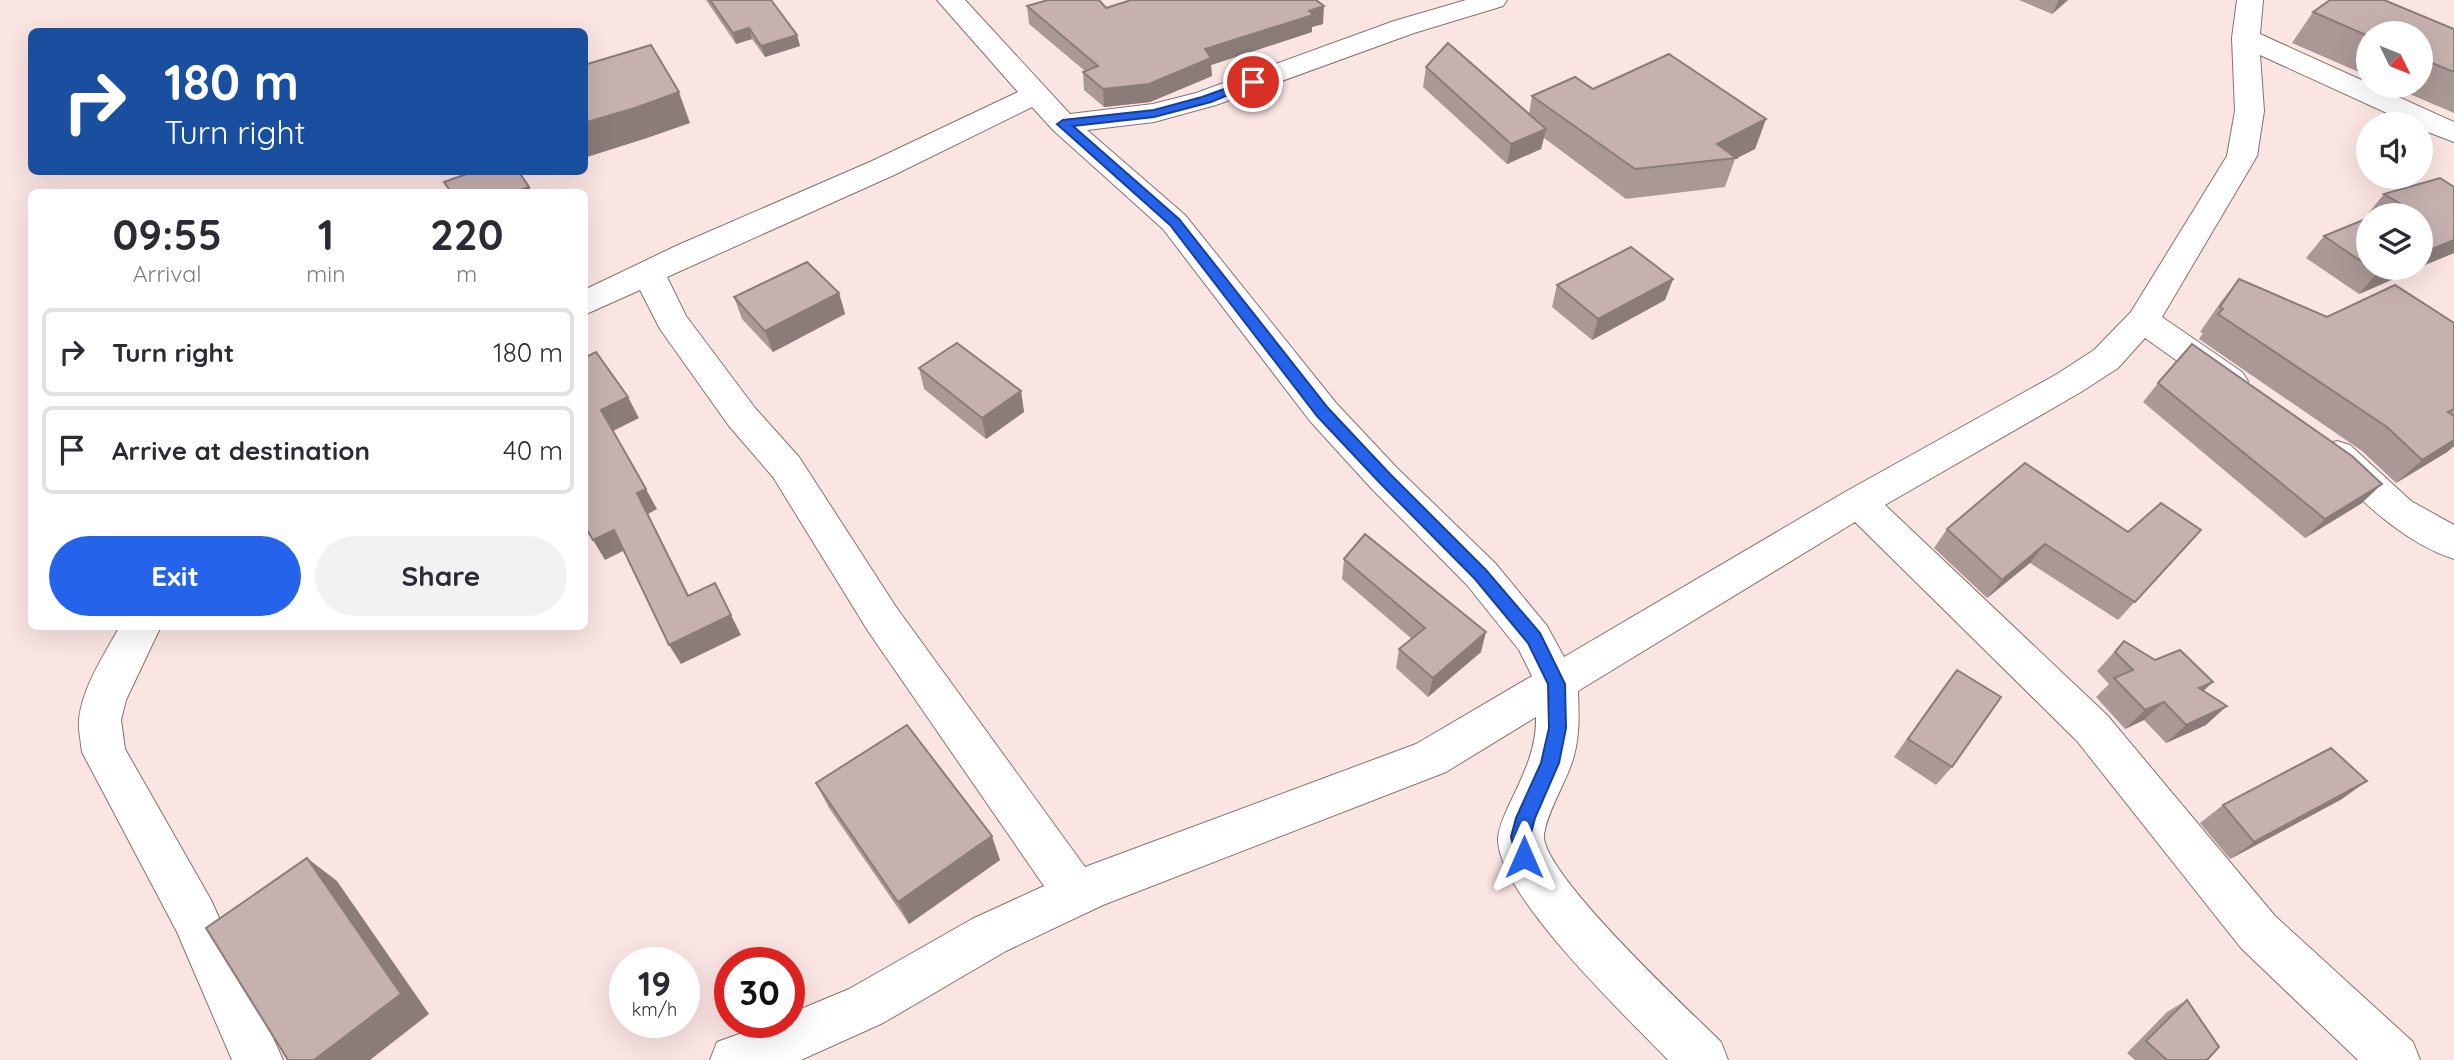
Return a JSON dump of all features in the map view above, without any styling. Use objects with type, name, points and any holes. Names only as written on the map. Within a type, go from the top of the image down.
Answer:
[{"type":"street","points":[[950,0],[1063,124],[1174,222],[1323,412],[1384,478],[1481,574],[1534,638],[1557,684],[1558,728],[1550,763],[1526,818],[1521,837],[1524,857],[1563,915],[1703,1060]]},
{"type":"street","points":[[1063,124],[1154,113],[1206,99],[1404,27],[1494,0]]},
{"type":"street","points":[[2248,19],[2454,132]]},
{"type":"street","points":[[735,1060],[773,1047],[866,1006],[989,935],[1077,894],[1431,758],[1858,502],[2069,383],[2106,359],[2143,320],[2242,156],[2249,133],[2251,98],[2248,19]]},
{"type":"street","points":[[588,302],[883,168],[1036,94]]},
{"type":"street","points":[[648,273],[672,321],[742,417],[786,467],[882,619],[1077,894]]},
{"type":"street","points":[[2143,320],[2253,397]]},
{"type":"street","points":[[2307,435],[2348,463],[2398,511],[2454,544]]},
{"type":"street","points":[[1858,502],[2092,728],[2258,932],[2395,1060]]},
{"type":"street","points":[[139,630],[114,676],[105,700],[100,720],[104,752],[194,916],[258,1060]]},
{"type":"building","points":[[710,0],[771,0],[797,35],[761,46],[749,28],[733,33]]},
{"type":"building","points":[[1048,0],[1099,0],[1106,8],[1131,0],[1316,0],[1324,6],[1309,11],[1313,15],[1205,49],[1211,58],[1149,84],[1103,89],[1083,72],[1098,66],[1027,6]]},
{"type":"building","points":[[2330,0],[2384,0],[2454,29],[2454,72],[2433,63],[2433,21],[2356,21],[2356,31],[2313,12]]},
{"type":"building","points":[[1448,43],[1546,129],[1511,144],[1426,67]]},
{"type":"building","points":[[651,45],[679,92],[588,122],[588,64]]},
{"type":"building","points":[[1669,54],[1766,119],[1717,144],[1736,158],[1635,169],[1532,96],[1575,77],[1593,89]]},
{"type":"building","points":[[464,175],[521,175],[529,187],[449,189],[444,182]]},
{"type":"building","points":[[2440,178],[2454,187],[2454,240],[2433,249],[2433,203],[2399,203],[2384,194],[2402,189],[2433,189],[2433,180]]},
{"type":"building","points":[[2356,223],[2356,258],[2324,236]]},
{"type":"building","points":[[1631,247],[1673,279],[1598,319],[1557,285]]},
{"type":"building","points":[[807,262],[839,293],[765,331],[734,297]]},
{"type":"building","points":[[2239,279],[2327,317],[2395,285],[2454,323],[2454,409],[2448,412],[2454,416],[2454,440],[2422,460],[2387,427],[2218,314]]},
{"type":"building","points":[[957,343],[1021,391],[982,418],[919,368]]},
{"type":"building","points":[[2192,344],[2352,456],[2382,484],[2325,519],[2158,383]]},
{"type":"building","points":[[596,352],[628,397],[601,410],[646,489],[637,493],[688,596],[715,583],[731,615],[669,645],[614,530],[593,540],[588,532],[588,356]]},
{"type":"building","points":[[2025,463],[2128,532],[2161,503],[2201,530],[2135,602],[2045,544],[2002,580],[1947,529]]},
{"type":"building","points":[[1365,534],[1486,632],[1433,678],[1399,649],[1425,628],[1344,559]]},
{"type":"building","points":[[2124,641],[2155,660],[2180,650],[2213,682],[2199,688],[2227,706],[2186,725],[2164,702],[2145,710],[2114,678],[2133,670],[2115,652]]},
{"type":"building","points":[[1957,670],[2001,697],[1952,767],[1908,739]]},
{"type":"building","points":[[907,725],[992,836],[898,902],[816,783]]},
{"type":"building","points":[[2331,748],[2367,781],[2254,842],[2223,805]]},
{"type":"building","points":[[307,858],[401,994],[314,1060],[288,1060],[206,928]]},
{"type":"building","points":[[2187,1000],[2219,1047],[2207,1060],[2167,1060],[2146,1041]]},
{"type":"route","points":[[1253,82],[1206,99],[1154,113],[1063,124],[1174,222],[1323,412],[1384,478],[1481,574],[1534,638],[1557,684],[1558,728],[1550,763],[1526,818],[1521,837],[1524,857]]}]
